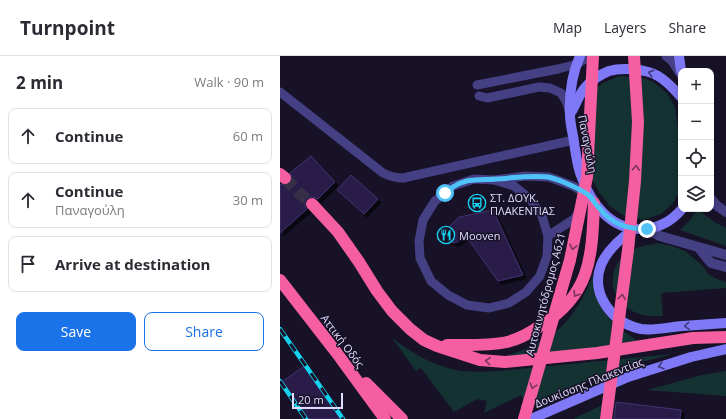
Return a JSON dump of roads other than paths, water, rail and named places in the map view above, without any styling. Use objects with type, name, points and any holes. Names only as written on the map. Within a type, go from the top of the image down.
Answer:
[{"type":"highway","name":"Αυτοκινητόδρομος Α621","points":[[524,419],[570,260],[587,177],[591,56]]},
{"type":"highway","points":[[606,419],[628,250],[635,181],[638,122],[634,56]]},
{"type":"highway","points":[[436,346],[479,345],[508,342],[525,336],[550,320],[572,301],[580,288],[590,260],[592,247],[592,199]]},
{"type":"highway","points":[[312,204],[338,232],[392,311],[410,329],[424,340],[436,346],[480,360],[505,362],[597,353],[693,338],[726,337]]},
{"type":"highway","name":"Αττική Οδός","points":[[280,280],[336,352],[385,419]]},
{"type":"highway","points":[[336,352],[402,419]]},
{"type":"main road","points":[[679,56],[681,68]]},
{"type":"main road","name":"Παναγούλη","points":[[578,60],[572,81],[570,116],[577,162],[581,177],[592,199],[610,220],[635,229],[647,229],[663,224],[680,212]]},
{"type":"main road","points":[[570,116],[584,88],[598,77],[610,71],[627,69],[642,70],[657,75],[678,94]]},
{"type":"main road","points":[[635,229],[623,237],[615,245],[602,264],[599,273],[599,286],[603,300],[608,309],[620,320],[629,325],[649,330],[726,323]]},
{"type":"main road","name":"Δουκίσσης Πλακεντίας","points":[[531,419],[628,377],[691,357],[726,348]]},
{"type":"street","points":[[714,202],[726,212]]},
{"type":"street","points":[[647,229],[660,236],[726,255]]},
{"type":"street","points":[[699,248],[711,263],[726,267]]},
{"type":"lane","points":[[477,85],[558,69],[591,56]]},
{"type":"lane","points":[[666,56],[672,61],[678,70]]},
{"type":"lane","points":[[479,96],[487,98],[539,87],[550,88],[562,94],[567,103],[570,116]]},
{"type":"lane","points":[[280,92],[383,173],[397,178],[403,178],[574,140]]},
{"type":"lane","points":[[494,180],[514,186],[530,199],[542,216],[548,236],[547,256],[540,276],[526,292],[509,303],[489,308],[467,305],[448,295],[431,281],[420,258],[419,241],[423,220],[435,201],[453,186],[474,180],[494,180],[525,176],[549,177],[573,186],[592,199],[584,206],[574,219],[548,236]]},
{"type":"tunnel","points":[[285,178],[312,204]]},
{"type":"railway","points":[[280,329],[343,419]]},
{"type":"railway","points":[[280,381],[306,419]]},
{"type":"place","name":"ΣΤ. ΔΟΥΚ. ΠΛΑΚΕΝΤΙΑΣ","points":[[477,203]]},
{"type":"place","name":"Mooven","points":[[446,235]]}]
